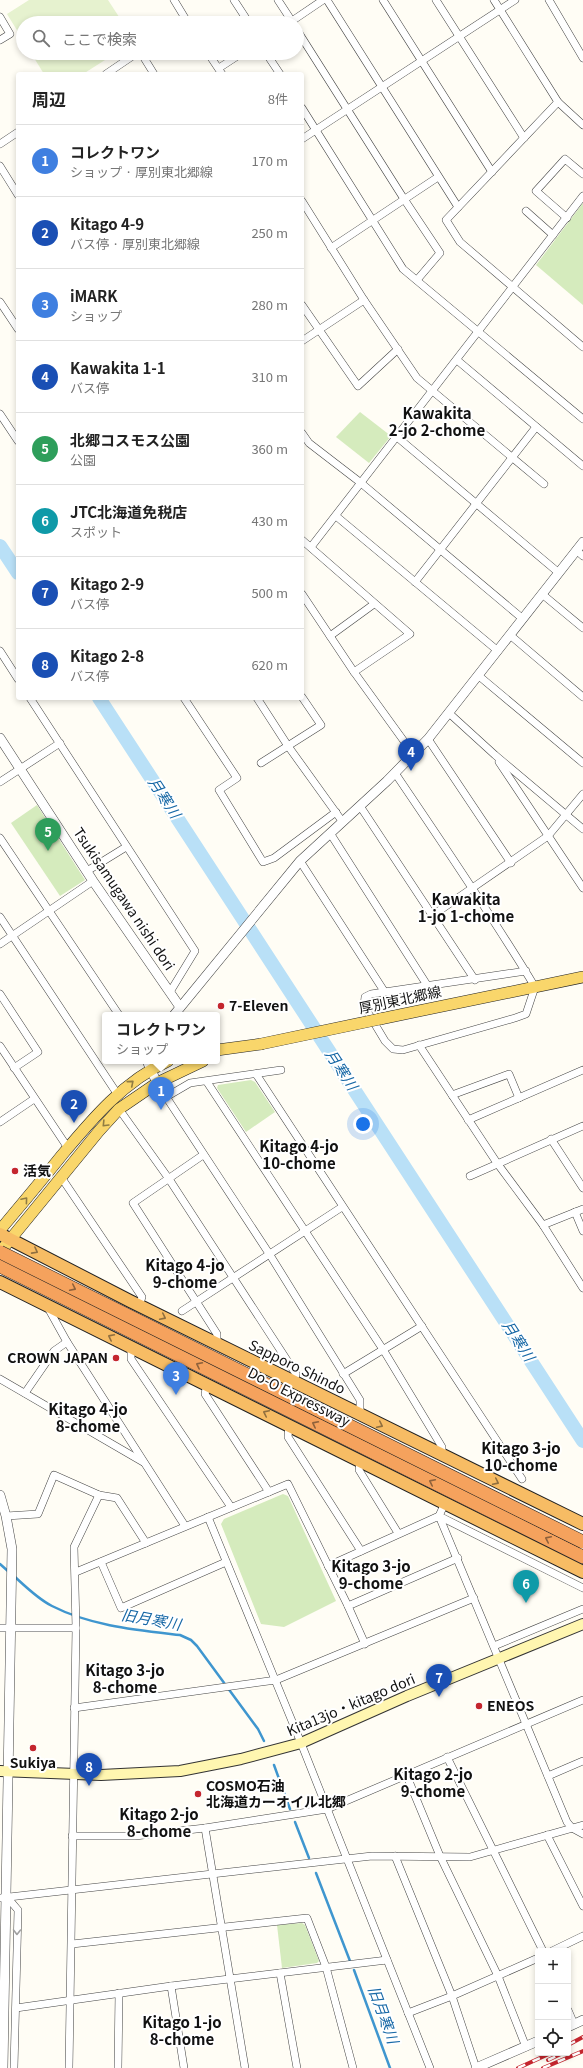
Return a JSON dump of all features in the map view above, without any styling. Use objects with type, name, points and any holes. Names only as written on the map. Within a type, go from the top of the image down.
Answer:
[{"type":"highway","name":"Sapporo Shindo","points":[[5,1236],[139,1306],[583,1524]]},
{"type":"highway","name":"Do-O Expressway","points":[[0,1252],[583,1542]]},
{"type":"highway","name":"Do-O Expressway","points":[[0,1266],[583,1557]]},
{"type":"highway","points":[[0,1282],[580,1570]]},
{"type":"main road","name":"厚別東北郷線","points":[[220,1051],[380,1020],[583,977]]},
{"type":"main road","points":[[0,1252],[5,1236],[61,1177],[119,1109],[157,1083],[197,1064]]},
{"type":"main road","points":[[0,1230],[97,1113],[149,1065]]},
{"type":"main road","name":"Kita13jo・kitago dori","points":[[4,1771],[74,1775],[180,1771],[241,1759],[301,1743],[407,1696],[499,1660],[583,1624]]},
{"type":"street","points":[[174,0],[182,16]]},
{"type":"street","points":[[234,0],[244,16]]},
{"type":"street","points":[[278,0],[287,16]]},
{"type":"street","points":[[300,16],[323,0]]},
{"type":"street","points":[[327,0],[383,86],[458,207]]},
{"type":"street","points":[[383,0],[492,172]]},
{"type":"street","points":[[436,0],[524,138]]},
{"type":"street","points":[[494,0],[558,102],[583,125]]},
{"type":"street","points":[[304,138],[515,0]]},
{"type":"street","points":[[549,0],[583,58]]},
{"type":"street","points":[[0,17],[10,34],[0,40]]},
{"type":"street","points":[[304,41],[440,253],[416,280]]},
{"type":"street","points":[[109,72],[127,60]]},
{"type":"street","points":[[145,60],[153,72]]},
{"type":"street","points":[[213,60],[221,71],[234,60]]},
{"type":"street","points":[[271,60],[279,72]]},
{"type":"street","points":[[558,102],[446,220],[460,242],[583,347]]},
{"type":"street","points":[[304,111],[403,269],[583,419]]},
{"type":"street","points":[[0,144],[16,133]]},
{"type":"street","points":[[567,218],[536,191],[565,159],[583,174]]},
{"type":"street","points":[[0,166],[16,192]]},
{"type":"street","points":[[331,248],[438,176]]},
{"type":"street","points":[[311,547],[514,287],[583,196]]},
{"type":"street","points":[[304,204],[364,300],[417,378],[544,484]]},
{"type":"street","points":[[526,211],[553,235]]},
{"type":"street","points":[[304,340],[364,300]]},
{"type":"street","points":[[1,305],[16,326]]},
{"type":"street","points":[[304,308],[358,386],[398,349]]},
{"type":"street","points":[[457,360],[583,466]]},
{"type":"street","points":[[0,414],[16,439]]},
{"type":"street","points":[[415,582],[536,427]]},
{"type":"street","points":[[304,436],[309,443],[361,483],[523,618]]},
{"type":"street","points":[[397,437],[559,573]]},
{"type":"street","points":[[336,516],[498,651]]},
{"type":"street","points":[[304,542],[410,634],[354,672]]},
{"type":"street","points":[[176,1012],[300,861],[414,755],[450,714],[542,594],[559,573],[580,553],[583,542]]},
{"type":"street","points":[[542,594],[583,628]]},
{"type":"street","points":[[304,597],[354,672],[414,755]]},
{"type":"street","points":[[330,636],[374,604]]},
{"type":"street","points":[[510,635],[583,697]]},
{"type":"street","points":[[0,652],[16,676]]},
{"type":"street","points":[[478,676],[583,763]]},
{"type":"street","points":[[31,700],[195,951],[170,992]]},
{"type":"street","points":[[185,700],[237,778],[219,790],[263,862],[274,858],[336,812]]},
{"type":"street","points":[[258,700],[288,746],[342,821]]},
{"type":"street","points":[[261,763],[320,725],[304,700]]},
{"type":"street","points":[[450,714],[495,755],[583,829]]},
{"type":"street","name":"Tsukisamugawa nishi dori","points":[[0,738],[93,881],[180,1007]]},
{"type":"street","points":[[428,739],[511,862]]},
{"type":"street","points":[[0,782],[60,743]]},
{"type":"street","points":[[495,755],[583,888]]},
{"type":"street","points":[[395,773],[473,888],[526,971],[535,987],[526,1014],[403,1050],[393,1049],[385,1041],[364,1006],[366,997],[371,994],[384,990],[475,980],[526,971]]},
{"type":"street","points":[[432,915],[548,836],[583,794]]},
{"type":"street","points":[[360,806],[475,980]]},
{"type":"street","points":[[330,833],[428,985]]},
{"type":"street","points":[[0,838],[116,1012]]},
{"type":"street","points":[[87,871],[126,847]]},
{"type":"street","points":[[300,861],[384,990]]},
{"type":"street","points":[[0,944],[48,910],[93,881]]},
{"type":"street","points":[[0,917],[118,1095]]},
{"type":"street","points":[[0,994],[38,1052],[14,1068]]},
{"type":"street","points":[[419,1045],[497,1163],[543,1225],[583,1288]]},
{"type":"street","points":[[0,1046],[68,1148]]},
{"type":"street","points":[[149,1065],[157,1083],[270,1255],[360,1400],[360,1415]]},
{"type":"street","points":[[166,1097],[190,1083],[207,1082],[281,1070]]},
{"type":"street","points":[[468,1120],[583,1070]]},
{"type":"street","points":[[256,1074],[522,1479]]},
{"type":"street","points":[[452,1095],[509,1074],[519,1098]]},
{"type":"street","points":[[207,1082],[384,1351],[442,1447],[442,1456]]},
{"type":"street","points":[[0,1122],[34,1099]]},
{"type":"street","points":[[119,1109],[168,1179],[296,1374],[294,1383]]},
{"type":"street","points":[[470,1176],[583,1126]]},
{"type":"street","points":[[551,1140],[583,1188]]},
{"type":"street","points":[[203,1155],[133,1203],[217,1334],[217,1344]]},
{"type":"street","points":[[61,1177],[142,1297],[139,1306]]},
{"type":"street","points":[[182,1311],[342,1207]]},
{"type":"street","points":[[543,1225],[583,1209]]},
{"type":"street","points":[[575,1212],[583,1231]]},
{"type":"street","points":[[45,1304],[67,1342],[185,1526]]},
{"type":"street","points":[[343,1374],[384,1351],[422,1326]]},
{"type":"street","points":[[25,1393],[54,1351],[67,1342]]},
{"type":"street","points":[[131,1347],[131,1359],[231,1508]]},
{"type":"street","points":[[0,1378],[145,1463]]},
{"type":"street","points":[[207,1384],[204,1394],[269,1492]]},
{"type":"street","points":[[289,1426],[288,1437],[361,1551]]},
{"type":"street","points":[[360,1460],[359,1470],[398,1533]]},
{"type":"street","points":[[6,1516],[38,1514],[54,1475],[99,1495],[117,1498],[146,1543]]},
{"type":"street","points":[[76,1572],[288,1484],[365,1644]]},
{"type":"street","points":[[0,1495],[6,1516],[12,1549],[11,1628],[4,1771],[3,1898],[6,1926],[3,2068]]},
{"type":"street","points":[[69,2068],[76,1628],[76,1572],[74,1548],[99,1495]]},
{"type":"street","points":[[328,1566],[398,1533],[439,1516],[445,1503]]},
{"type":"street","points":[[208,1516],[276,1680],[430,2068]]},
{"type":"street","points":[[439,1516],[458,1558],[567,1822],[572,1828],[583,1834]]},
{"type":"street","points":[[439,1516],[583,1588]]},
{"type":"street","points":[[348,1606],[458,1558]]},
{"type":"street","points":[[101,1562],[121,1608],[226,1562]]},
{"type":"street","points":[[74,1708],[220,1689],[276,1680],[474,1598]]},
{"type":"street","points":[[494,1646],[583,1609]]},
{"type":"street","points":[[0,1628],[76,1628]]},
{"type":"street","points":[[72,1836],[135,1836],[205,1828],[327,1808],[583,1700]]},
{"type":"street","points":[[447,1757],[542,1948]]},
{"type":"street","points":[[548,1776],[583,1761]]},
{"type":"street","points":[[406,1774],[440,1856],[498,1976],[526,2047]]},
{"type":"street","points":[[3,1898],[347,1859],[395,1856],[470,1857],[583,1825]]},
{"type":"street","points":[[205,1828],[245,2068]]},
{"type":"street","points":[[547,1835],[583,1906]]},
{"type":"street","points":[[395,1856],[452,1996],[476,2068],[535,2042]]},
{"type":"street","points":[[0,1905],[3,1898]]},
{"type":"street","points":[[3,1898],[18,1910],[14,2068]]},
{"type":"street","points":[[72,1944],[307,1918],[326,1967],[353,2068]]},
{"type":"street","points":[[558,1948],[583,1936]]},
{"type":"street","points":[[408,2013],[452,1996],[535,1959]]},
{"type":"street","points":[[16,2008],[171,1986],[387,1960]]},
{"type":"street","points":[[280,1973],[297,2068]]},
{"type":"street","points":[[171,1986],[184,2068]]},
{"type":"street","points":[[118,2068],[119,1993]]},
{"type":"street","points":[[571,2026],[583,2020]]},
{"type":"green space","points":[[29,0],[108,0],[118,16],[16,16],[16,29],[7,14]]},
{"type":"green space","points":[[35,60],[105,60],[86,72],[43,72]]},
{"type":"green space","points":[[583,203],[583,305],[536,265]]},
{"type":"green space","points":[[360,412],[391,436],[369,463],[336,437]]},
{"type":"green space","points":[[37,805],[85,880],[60,896],[11,823]]},
{"type":"green space","points":[[251,1080],[255,1082],[275,1112],[246,1132],[217,1088],[218,1085]]},
{"type":"green space","points":[[283,1494],[288,1496],[336,1601],[284,1627],[261,1624],[221,1524],[224,1519]]},
{"type":"green space","points":[[302,1923],[305,1925],[319,1961],[317,1963],[282,1968],[277,1925]]},
{"type":"waterway","name":"月寒川","points":[[0,546],[16,570]]},
{"type":"waterway","name":"月寒川","points":[[100,700],[583,1441]]},
{"type":"waterway","name":"旧月寒川","points":[[0,1564],[9,1572]]},
{"type":"waterway","name":"旧月寒川","points":[[14,1576],[42,1600],[67,1613],[98,1623],[180,1635],[191,1640],[258,1729],[264,1741]]},
{"type":"waterway","name":"旧月寒川","points":[[274,1765],[290,1809]]},
{"type":"waterway","name":"旧月寒川","points":[[295,1822],[309,1858]]},
{"type":"waterway","name":"旧月寒川","points":[[316,1873],[350,1961]]},
{"type":"waterway","name":"旧月寒川","points":[[354,1970],[390,2068]]},
{"type":"railway","points":[[571,2043],[583,2037]]},
{"type":"railway","points":[[543,2068],[583,2051]]},
{"type":"railway","points":[[518,2068],[544,2056]]},
{"type":"railway","points":[[548,2060],[557,2056]]},
{"type":"place","name":"Kawakita 1-1","points":[[411,771]]},
{"type":"place","name":"北郷コスモス公園","points":[[48,851]]},
{"type":"place","name":"7-Eleven","points":[[221,1006]]},
{"type":"place","name":"コレクトワン","points":[[161,1110]]},
{"type":"place","name":"Kitago 4-9","points":[[74,1123]]},
{"type":"place","name":"活気","points":[[15,1171]]},
{"type":"place","name":"CROWN JAPAN","points":[[116,1358]]},
{"type":"place","name":"iMARK","points":[[176,1395]]},
{"type":"place","name":"JTC北海道免税店","points":[[526,1603]]},
{"type":"place","name":"Kitago 2-9","points":[[439,1697]]},
{"type":"place","name":"ENEOS","points":[[479,1706]]},
{"type":"place","name":"Sukiya","points":[[33,1748]]},
{"type":"place","name":"Kitago 2-8","points":[[89,1786]]},
{"type":"place","name":"COSMO石油 北海道カーオイル北郷","points":[[198,1794]]},
{"type":"district","name":"Kawakita 2-jo 2-chome","points":[[437,422]]},
{"type":"district","name":"Kawakita 1-jo 1-chome","points":[[466,908]]},
{"type":"district","name":"Kitago 4-jo 10-chome","points":[[299,1156]]},
{"type":"district","name":"Kitago 4-jo 9-chome","points":[[185,1274]]},
{"type":"district","name":"Kitago 4-jo 8-chome","points":[[88,1418]]},
{"type":"district","name":"Kitago 3-jo 10-chome","points":[[521,1458]]},
{"type":"district","name":"Kitago 3-jo 9-chome","points":[[371,1576]]},
{"type":"district","name":"Kitago 3-jo 8-chome","points":[[125,1680]]},
{"type":"district","name":"Kitago 2-jo 9-chome","points":[[433,1784]]},
{"type":"district","name":"Kitago 2-jo 8-chome","points":[[159,1824]]},
{"type":"district","name":"Kitago 1-jo 8-chome","points":[[182,2032]]}]
